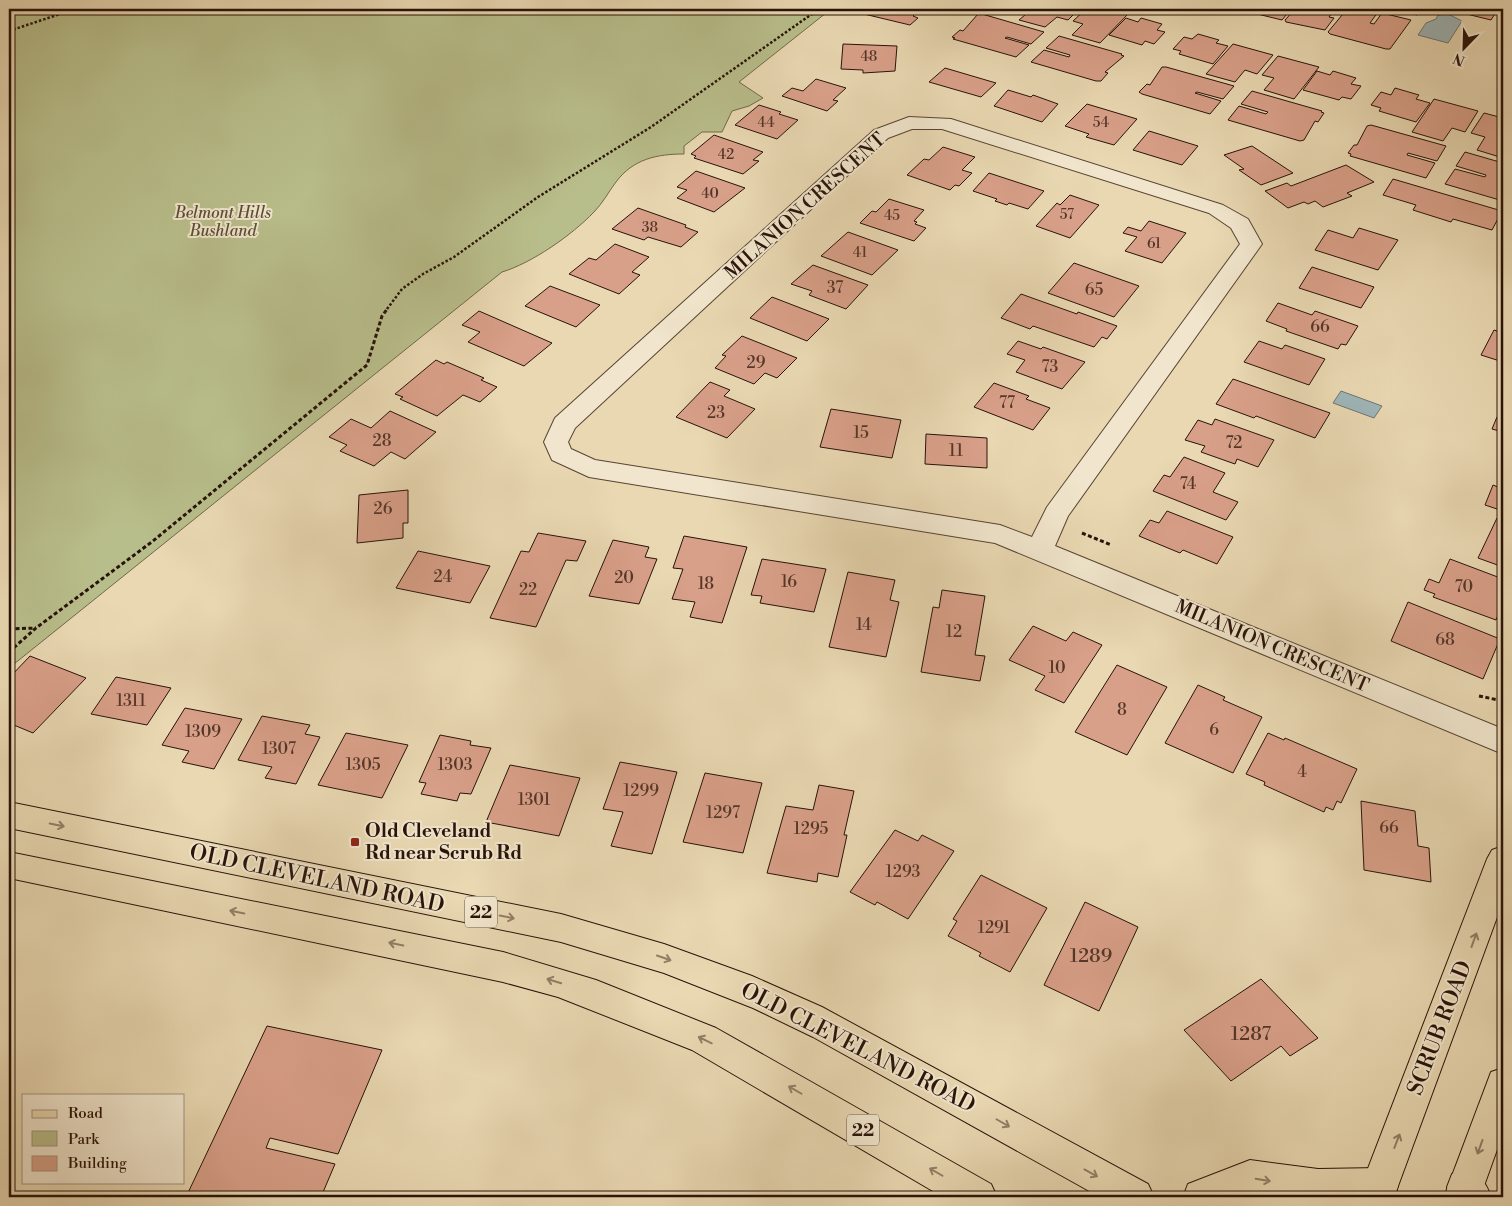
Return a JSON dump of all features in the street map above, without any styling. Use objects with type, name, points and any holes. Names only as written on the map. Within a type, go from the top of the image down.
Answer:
[{"type":"main road","name":"OLD CLEVELAND ROAD","points":[[9,815],[561,928],[621,943],[695,969],[766,998],[833,1030],[1135,1197]]},
{"type":"main road","name":"SCRUB ROAD","points":[[1377,1192],[1503,859]]},
{"type":"main road","name":"22","points":[[9,865],[484,963],[558,982],[651,1016],[704,1039],[978,1197]]},
{"type":"main road","points":[[1467,1194],[1503,1084]]},
{"type":"main road","points":[[1201,1197],[1250,1178],[1377,1192]]},
{"type":"street","name":"MILANION CRESCENT","points":[[1040,550],[1056,513],[1251,244],[1240,224],[1216,209],[944,123],[908,123],[881,134],[564,424],[556,442],[561,454],[589,468],[1000,534],[1503,742]]},
{"type":"path","points":[[9,31],[69,11],[171,9]]},
{"type":"path","points":[[9,652],[36,628],[153,541],[367,365],[382,316],[402,289],[423,274],[454,257],[538,197],[651,127],[819,9]]},
{"type":"path","points":[[9,629],[36,628]]},
{"type":"green space","name":"Belmont Hills Bushland","points":[[9,9],[831,9],[739,82],[763,98],[749,106],[732,111],[722,132],[702,132],[684,146],[684,154],[664,155],[646,159],[630,168],[616,182],[597,208],[575,230],[526,262],[502,272],[9,668]]},
{"type":"water","points":[[1448,14],[1462,21],[1448,43],[1418,35],[1426,23],[1436,19],[1438,15]]},
{"type":"water","points":[[1341,391],[1382,406],[1374,418],[1333,403]]},
{"type":"building","points":[[864,9],[920,9],[913,16],[918,18],[910,25],[864,14],[869,10]]},
{"type":"building","points":[[1032,9],[1079,9],[1068,20],[1057,17],[1045,27],[1019,20]]},
{"type":"building","points":[[1086,9],[1108,9],[1128,14],[1100,43],[1072,35],[1083,24],[1073,21]]},
{"type":"building","points":[[1244,9],[1291,9],[1282,20],[1245,11]]},
{"type":"building","points":[[1295,9],[1343,9],[1338,14],[1332,13],[1329,17],[1334,18],[1325,30],[1286,22],[1285,20]]},
{"type":"building","points":[[1347,9],[1365,9],[1378,12],[1370,23],[1374,24],[1382,13],[1411,20],[1390,49],[1386,49],[1328,32]]},
{"type":"building","points":[[1392,9],[1421,9],[1417,15]]},
{"type":"building","points":[[1446,9],[1498,9],[1491,20]]},
{"type":"building","points":[[978,14],[1044,32],[1031,44],[1005,38],[1029,45],[1016,57],[953,39],[955,38],[952,37],[960,30],[963,31]]},
{"type":"building","points":[[1126,18],[1138,22],[1141,18],[1162,24],[1157,30],[1165,32],[1154,44],[1145,41],[1142,45],[1109,35]]},
{"type":"building","points":[[1198,34],[1219,40],[1216,43],[1228,46],[1213,64],[1179,54],[1181,51],[1173,49],[1184,37],[1192,39]]},
{"type":"building","points":[[1059,36],[1124,56],[1105,72],[1108,73],[1101,81],[1031,62],[1044,50],[1069,57],[1070,55],[1046,48]]},
{"type":"building","points":[[843,44],[897,46],[895,71],[863,73],[863,70],[841,69]]},
{"type":"building","points":[[1233,44],[1273,55],[1257,74],[1245,70],[1235,82],[1206,74]]},
{"type":"building","points":[[1278,56],[1319,67],[1294,99],[1264,90],[1274,78],[1262,75]]},
{"type":"building","points":[[1162,67],[1234,86],[1223,99],[1195,93],[1221,101],[1210,114],[1139,92],[1147,84],[1150,85]]},
{"type":"building","points":[[945,68],[996,83],[981,97],[929,82]]},
{"type":"building","points":[[1317,71],[1330,75],[1333,71],[1356,78],[1351,84],[1361,86],[1351,99],[1342,97],[1339,100],[1303,90]]},
{"type":"building","points":[[816,79],[846,88],[833,100],[838,101],[827,111],[782,96],[792,88],[803,91]]},
{"type":"building","points":[[1395,88],[1419,95],[1416,99],[1430,103],[1416,122],[1379,111],[1381,108],[1371,105],[1381,92],[1391,95]]},
{"type":"building","points":[[1008,90],[1031,97],[1033,95],[1058,104],[1042,122],[994,106]]},
{"type":"building","points":[[1252,91],[1324,113],[1318,122],[1315,121],[1304,140],[1300,141],[1228,120],[1239,106],[1266,114],[1268,112],[1241,104]]},
{"type":"building","points":[[1434,99],[1478,111],[1465,132],[1452,128],[1443,141],[1412,132]]},
{"type":"building","points":[[1087,104],[1137,119],[1114,145],[1086,137],[1089,134],[1065,126]]},
{"type":"building","points":[[759,105],[798,120],[777,139],[735,125]]},
{"type":"building","points":[[1484,113],[1503,118],[1503,158],[1477,150],[1485,137],[1471,133]]},
{"type":"building","points":[[1371,125],[1446,146],[1437,161],[1408,153],[1407,155],[1435,163],[1426,178],[1350,156],[1351,154],[1348,153],[1354,145],[1357,145],[1367,126]]},
{"type":"building","points":[[1149,131],[1198,146],[1182,165],[1133,150]]},
{"type":"building","points":[[714,135],[763,152],[753,160],[759,161],[743,174],[694,158],[696,156],[691,154]]},
{"type":"building","points":[[1252,146],[1293,173],[1261,185],[1239,170],[1244,169],[1224,155]]},
{"type":"building","points":[[943,147],[975,157],[962,170],[972,173],[959,186],[955,185],[950,190],[907,175],[924,159],[929,160]]},
{"type":"building","points":[[1465,152],[1503,163],[1503,201],[1445,184],[1455,169],[1485,177],[1486,175],[1456,166]]},
{"type":"building","points":[[1346,165],[1374,182],[1347,193],[1352,196],[1323,207],[1315,201],[1308,204],[1304,202],[1288,208],[1265,191],[1287,183],[1291,186]]},
{"type":"building","points":[[696,171],[745,188],[714,212],[677,198],[687,190],[677,187]]},
{"type":"building","points":[[989,173],[1044,191],[1028,209],[1009,203],[1007,205],[995,201],[997,199],[973,191]]},
{"type":"building","points":[[1393,179],[1502,211],[1492,230],[1453,219],[1451,222],[1413,210],[1416,205],[1383,195]]},
{"type":"building","points":[[1070,195],[1099,205],[1070,238],[1036,226],[1057,203],[1060,205]]},
{"type":"building","points":[[889,199],[924,210],[914,221],[917,222],[915,224],[926,228],[914,241],[860,223],[872,211],[876,212]]},
{"type":"building","points":[[638,208],[686,225],[685,227],[698,232],[681,247],[648,237],[644,240],[612,229]]},
{"type":"building","points":[[1149,221],[1186,233],[1162,263],[1125,251],[1137,237],[1123,233],[1128,227],[1141,231]]},
{"type":"building","points":[[1359,228],[1398,240],[1378,270],[1315,250],[1328,230],[1353,238]]},
{"type":"building","points":[[848,232],[898,250],[872,275],[821,256]]},
{"type":"building","points":[[615,244],[649,257],[632,272],[640,275],[619,294],[569,274],[589,258],[596,260]]},
{"type":"building","points":[[1074,263],[1139,286],[1114,317],[1048,293]]},
{"type":"building","points":[[813,265],[868,285],[846,309],[809,295],[812,291],[791,284]]},
{"type":"building","points":[[1312,267],[1374,287],[1361,308],[1299,288]]},
{"type":"building","points":[[550,286],[600,305],[576,327],[525,306]]},
{"type":"building","points":[[1021,294],[1117,326],[1107,339],[1102,337],[1094,347],[1033,326],[1030,329],[1001,318]]},
{"type":"building","points":[[772,297],[829,319],[807,341],[750,318]]},
{"type":"building","points":[[1278,303],[1312,315],[1315,311],[1358,326],[1346,345],[1341,344],[1338,349],[1286,331],[1287,329],[1266,321]]},
{"type":"building","points":[[479,311],[552,343],[524,366],[468,342],[480,332],[462,325]]},
{"type":"building","points":[[1494,330],[1503,333],[1503,362],[1481,355]]},
{"type":"building","points":[[742,336],[797,358],[777,378],[765,373],[754,384],[715,368],[726,356],[722,355]]},
{"type":"building","points":[[1018,341],[1041,349],[1043,347],[1085,362],[1062,389],[1016,372],[1025,360],[1007,354]]},
{"type":"building","points":[[1259,341],[1282,349],[1285,345],[1325,359],[1309,385],[1244,362]]},
{"type":"building","points":[[436,360],[444,364],[447,362],[484,378],[481,380],[497,387],[480,402],[463,395],[437,416],[400,399],[403,397],[395,394]]},
{"type":"building","points":[[1233,379],[1330,413],[1315,438],[1256,416],[1254,418],[1216,404]]},
{"type":"building","points":[[710,382],[730,390],[724,396],[755,409],[727,438],[676,417]]},
{"type":"building","points":[[994,383],[1029,396],[1026,399],[1050,408],[1033,430],[974,407]]},
{"type":"building","points":[[831,409],[901,420],[892,458],[820,447]]},
{"type":"building","points":[[390,411],[436,432],[405,459],[391,452],[374,466],[340,451],[347,445],[329,437],[351,419],[371,428]]},
{"type":"building","points":[[1497,417],[1503,419],[1503,432],[1492,429]]},
{"type":"building","points":[[1215,419],[1274,440],[1258,467],[1237,459],[1235,464],[1201,452],[1205,446],[1185,440],[1198,420],[1212,425]]},
{"type":"building","points":[[926,434],[987,438],[987,468],[925,464]]},
{"type":"building","points":[[1184,457],[1225,473],[1213,492],[1238,502],[1226,520],[1153,491],[1164,475],[1170,477]]},
{"type":"building","points":[[1493,485],[1503,489],[1503,511],[1485,505]]},
{"type":"building","points":[[408,490],[408,523],[403,523],[403,538],[357,543],[359,495]]},
{"type":"building","points":[[1167,511],[1233,537],[1217,564],[1183,550],[1180,553],[1139,536],[1150,520],[1159,523]]},
{"type":"building","points":[[1497,518],[1503,521],[1503,567],[1478,558]]},
{"type":"building","points":[[538,533],[586,541],[577,561],[566,560],[536,627],[490,618],[521,551],[529,552]]},
{"type":"building","points":[[684,536],[747,547],[722,623],[690,617],[695,602],[672,599],[683,569],[673,568]]},
{"type":"building","points":[[613,540],[649,547],[645,557],[657,559],[639,604],[589,596]]},
{"type":"building","points":[[418,551],[490,566],[470,603],[396,588]]},
{"type":"building","points":[[762,559],[826,569],[814,612],[760,603],[762,596],[751,595]]},
{"type":"building","points":[[1450,559],[1503,579],[1503,603],[1496,620],[1433,597],[1435,594],[1424,590],[1429,579],[1439,583]]},
{"type":"building","points":[[848,572],[895,580],[890,600],[899,602],[886,657],[829,647]]},
{"type":"building","points":[[942,590],[985,596],[975,655],[985,656],[980,681],[921,672],[933,607],[939,608]]},
{"type":"building","points":[[1408,602],[1500,639],[1483,679],[1391,641]]},
{"type":"building","points":[[1033,626],[1066,641],[1073,632],[1102,645],[1064,703],[1035,690],[1045,676],[1009,660]]},
{"type":"building","points":[[30,656],[86,678],[33,733],[9,723],[9,678]]},
{"type":"building","points":[[1117,665],[1167,687],[1127,755],[1075,732]]},
{"type":"building","points":[[116,677],[171,688],[147,725],[91,714]]},
{"type":"building","points":[[1198,685],[1225,697],[1223,700],[1262,717],[1233,773],[1165,743]]},
{"type":"building","points":[[185,708],[242,719],[214,769],[182,762],[189,751],[162,745]]},
{"type":"building","points":[[262,716],[310,725],[305,734],[320,737],[296,784],[265,778],[272,767],[238,760]]},
{"type":"building","points":[[346,733],[408,745],[382,798],[318,785]]},
{"type":"building","points":[[1268,733],[1284,740],[1285,738],[1357,769],[1341,803],[1337,801],[1333,810],[1326,807],[1324,812],[1264,785],[1265,782],[1246,774]]},
{"type":"building","points":[[440,735],[471,741],[470,745],[491,748],[471,794],[460,793],[457,801],[421,794],[426,783],[419,782]]},
{"type":"building","points":[[620,762],[677,772],[652,854],[611,846],[623,812],[603,809]]},
{"type":"building","points":[[510,765],[580,778],[559,836],[486,822]]},
{"type":"building","points":[[705,773],[762,783],[743,853],[683,842]]},
{"type":"building","points":[[819,785],[854,791],[844,835],[847,835],[838,877],[818,873],[817,882],[767,873],[786,806],[813,810]]},
{"type":"building","points":[[1361,801],[1415,811],[1418,846],[1429,848],[1431,882],[1364,870]]},
{"type":"building","points":[[895,830],[918,841],[922,835],[954,851],[908,919],[877,902],[875,905],[850,892]]},
{"type":"building","points":[[981,875],[1047,908],[1010,972],[979,956],[981,953],[948,936],[957,921],[953,919]]},
{"type":"building","points":[[1085,902],[1138,927],[1099,1011],[1044,985]]},
{"type":"building","points":[[1261,979],[1318,1038],[1290,1056],[1281,1046],[1231,1081],[1184,1030]]},
{"type":"building","points":[[267,1026],[382,1050],[338,1154],[270,1138],[266,1148],[335,1164],[321,1197],[186,1197]]},
{"type":"place","name":"Old Cleveland Rd near Scrub Rd","points":[[355,842]]}]
